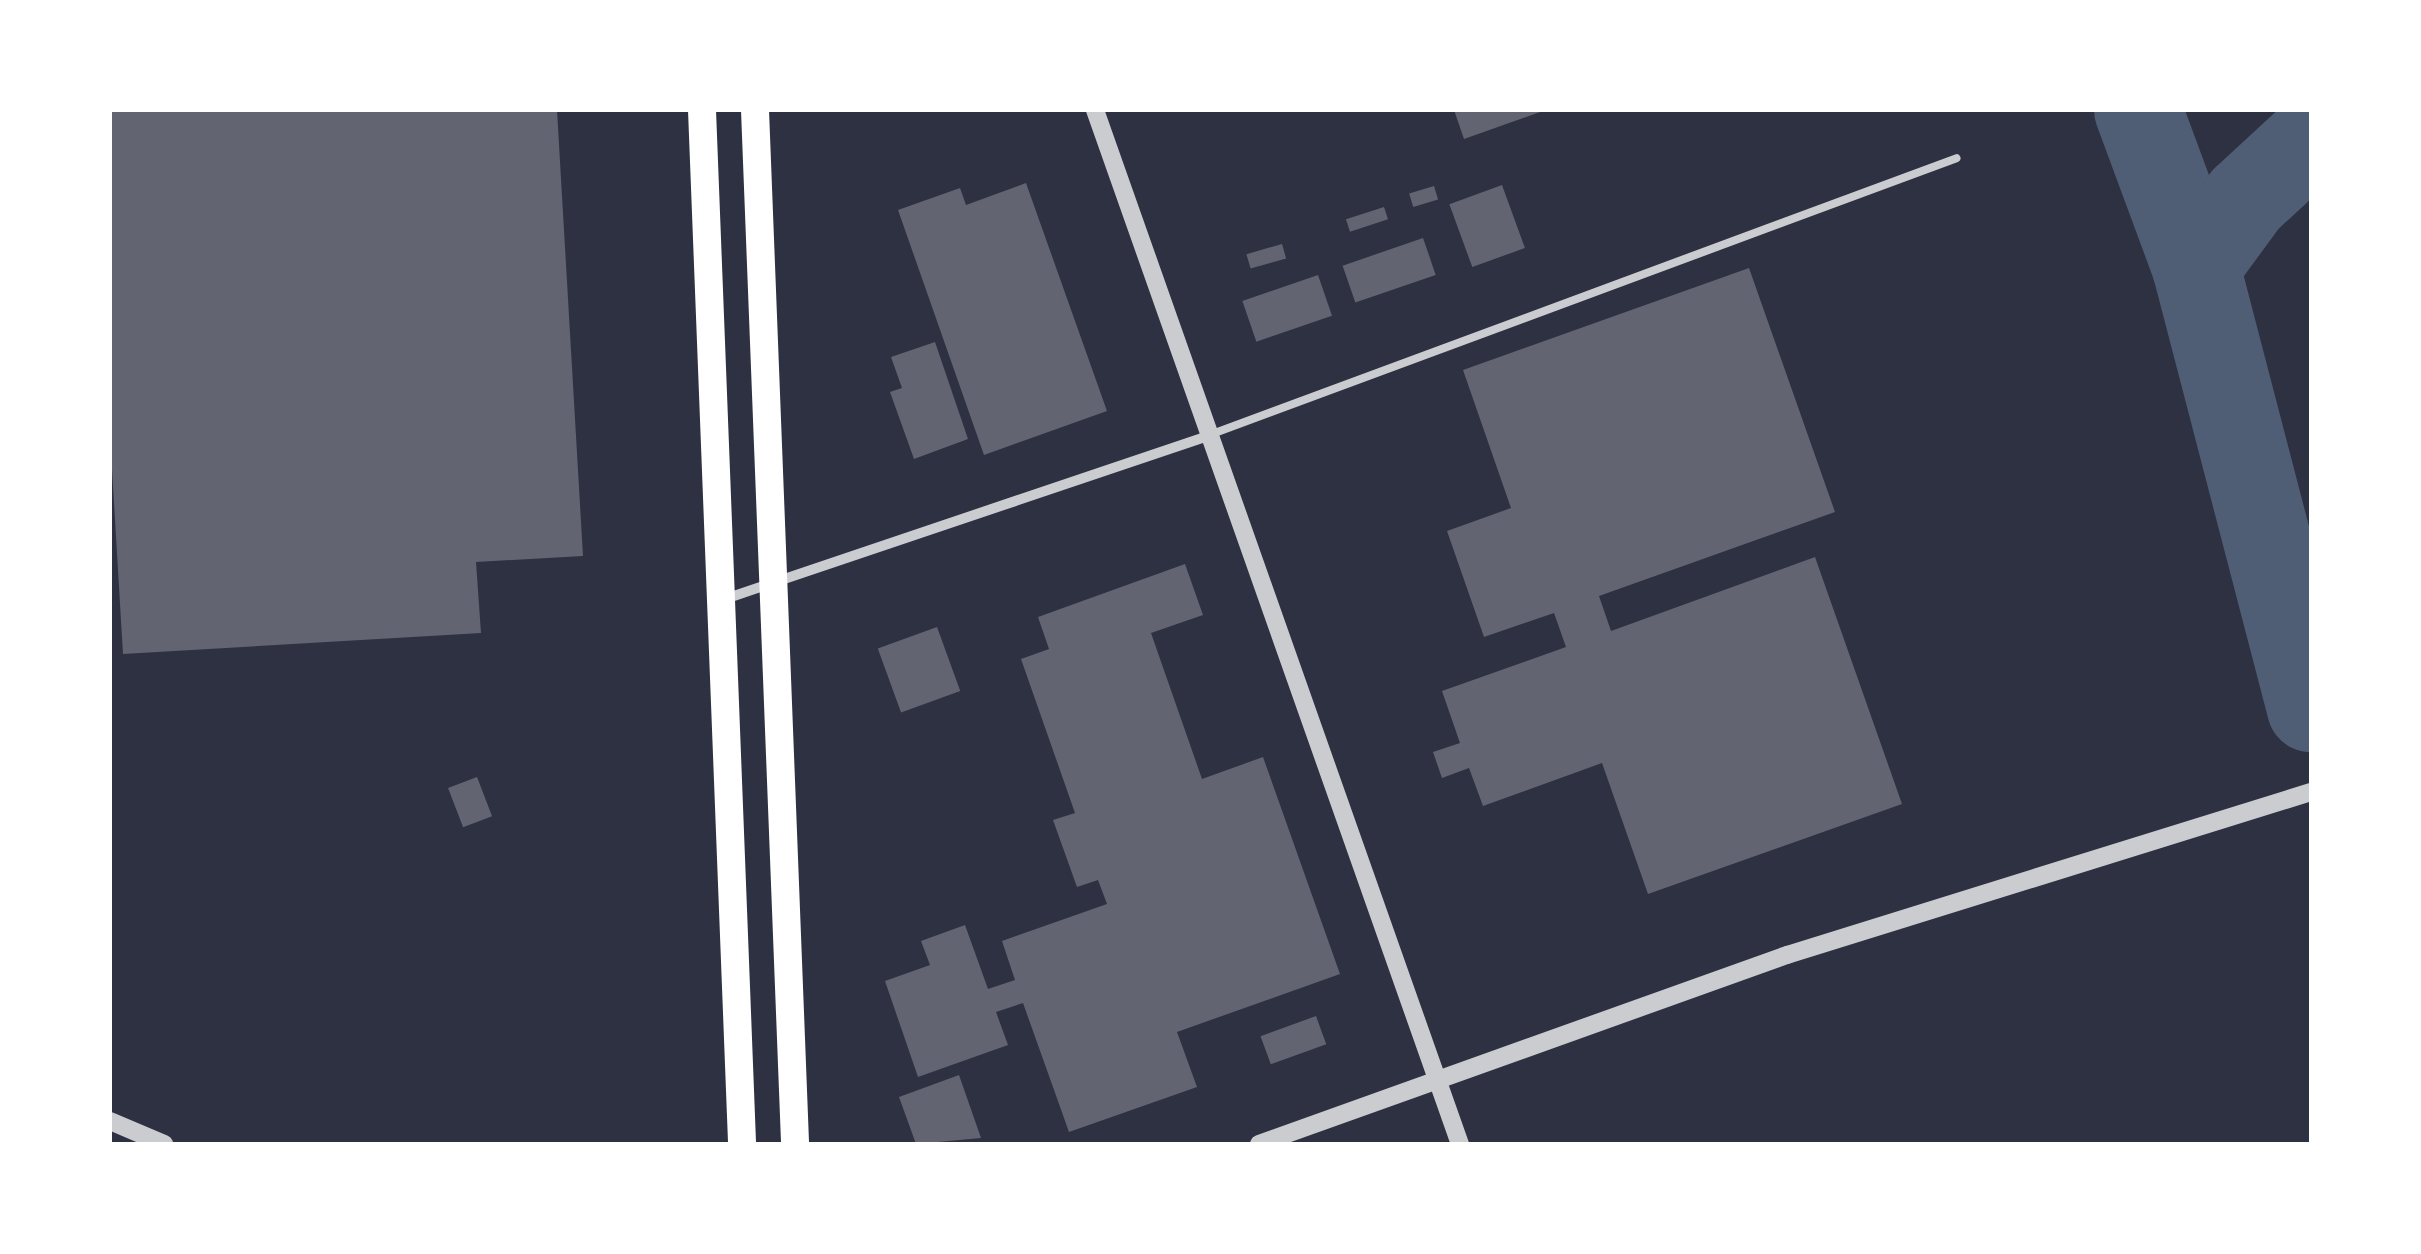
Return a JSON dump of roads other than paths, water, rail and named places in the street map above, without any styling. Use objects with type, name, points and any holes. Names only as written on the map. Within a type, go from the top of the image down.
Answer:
[{"type":"highway","points":[[702,110],[742,1144]]},
{"type":"highway","points":[[755,110],[796,1144]]},
{"type":"street","points":[[1095,110],[1460,1144]]},
{"type":"street","points":[[719,600],[772,586],[1212,434]]},
{"type":"street","points":[[1259,1144],[1786,954],[2311,792]]},
{"type":"street","points":[[110,1121],[164,1144]]},
{"type":"lane","points":[[1212,434],[1957,158]]},
{"type":"waterway","points":[[2138,110],[2196,267],[2311,708]]},
{"type":"waterway","points":[[2196,267],[2246,199],[2311,139]]}]
